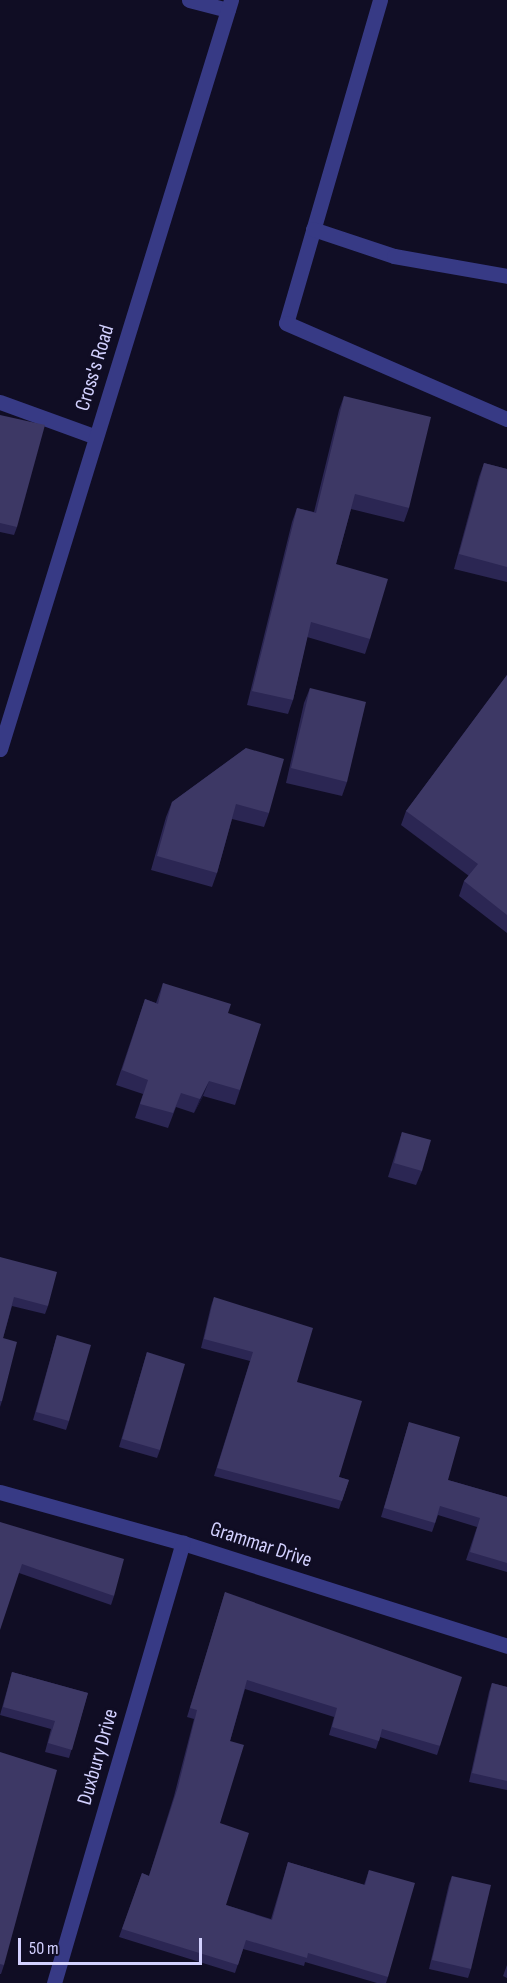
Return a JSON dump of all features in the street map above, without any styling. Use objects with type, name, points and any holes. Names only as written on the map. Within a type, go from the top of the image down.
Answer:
[{"type":"street","points":[[189,0],[230,5]]},
{"type":"street","points":[[380,0],[286,323],[507,419]]},
{"type":"street","name":"Cross's Road","points":[[0,749],[230,5]]},
{"type":"street","points":[[313,229],[394,256],[507,276]]},
{"type":"street","points":[[0,402],[96,436]]},
{"type":"street","name":"Grammar Drive","points":[[0,1492],[183,1542],[507,1646]]},
{"type":"street","name":"Duxbury Drive","points":[[54,1983],[183,1542]]},
{"type":"building","points":[[344,396],[431,417],[409,508],[355,494],[336,564],[388,579],[370,639],[311,622],[293,700],[252,691],[297,508],[316,513]]},
{"type":"building","points":[[0,415],[45,425],[17,527],[0,523]]},
{"type":"building","points":[[484,463],[507,469],[507,567],[459,554]]},
{"type":"building","points":[[507,675],[507,915],[464,881],[478,864],[406,811]]},
{"type":"building","points":[[310,688],[366,702],[347,782],[291,768]]},
{"type":"building","points":[[246,748],[284,759],[269,813],[236,804],[217,873],[157,856],[172,802]]},
{"type":"building","points":[[163,983],[231,1004],[228,1013],[261,1024],[240,1090],[209,1081],[200,1099],[181,1093],[173,1113],[140,1104],[148,1080],[122,1070],[145,999],[158,1004]]},
{"type":"building","points":[[402,1132],[431,1140],[422,1171],[394,1163]]},
{"type":"building","points":[[0,1257],[57,1272],[48,1306],[14,1297],[3,1338],[17,1342],[2,1401],[0,1401]]},
{"type":"building","points":[[214,1297],[313,1328],[297,1382],[362,1401],[339,1477],[349,1480],[342,1501],[217,1468],[253,1352],[204,1339]]},
{"type":"building","points":[[57,1335],[91,1345],[69,1421],[36,1412]]},
{"type":"building","points":[[147,1352],[185,1364],[160,1450],[122,1439]]},
{"type":"building","points":[[409,1422],[460,1437],[448,1480],[507,1497],[507,1563],[470,1552],[480,1518],[440,1506],[435,1523],[384,1508]]},
{"type":"building","points":[[0,1522],[124,1559],[114,1596],[22,1564],[0,1630]]},
{"type":"building","points":[[225,1592],[462,1677],[440,1746],[382,1729],[379,1741],[332,1727],[337,1708],[247,1680],[230,1741],[244,1745],[220,1823],[249,1833],[226,1905],[272,1920],[288,1862],[365,1885],[369,1870],[415,1883],[388,1977],[308,1953],[307,1958],[246,1940],[238,1965],[122,1929],[142,1873],[149,1876],[178,1787],[197,1710],[190,1708]]},
{"type":"building","points":[[12,1672],[88,1693],[72,1750],[48,1743],[55,1721],[3,1707]]},
{"type":"building","points":[[492,1683],[507,1687],[507,1781],[472,1773]]},
{"type":"building","points":[[0,1752],[57,1770],[4,1965],[0,1964]]},
{"type":"building","points":[[452,1876],[491,1885],[471,1969],[432,1960]]}]
